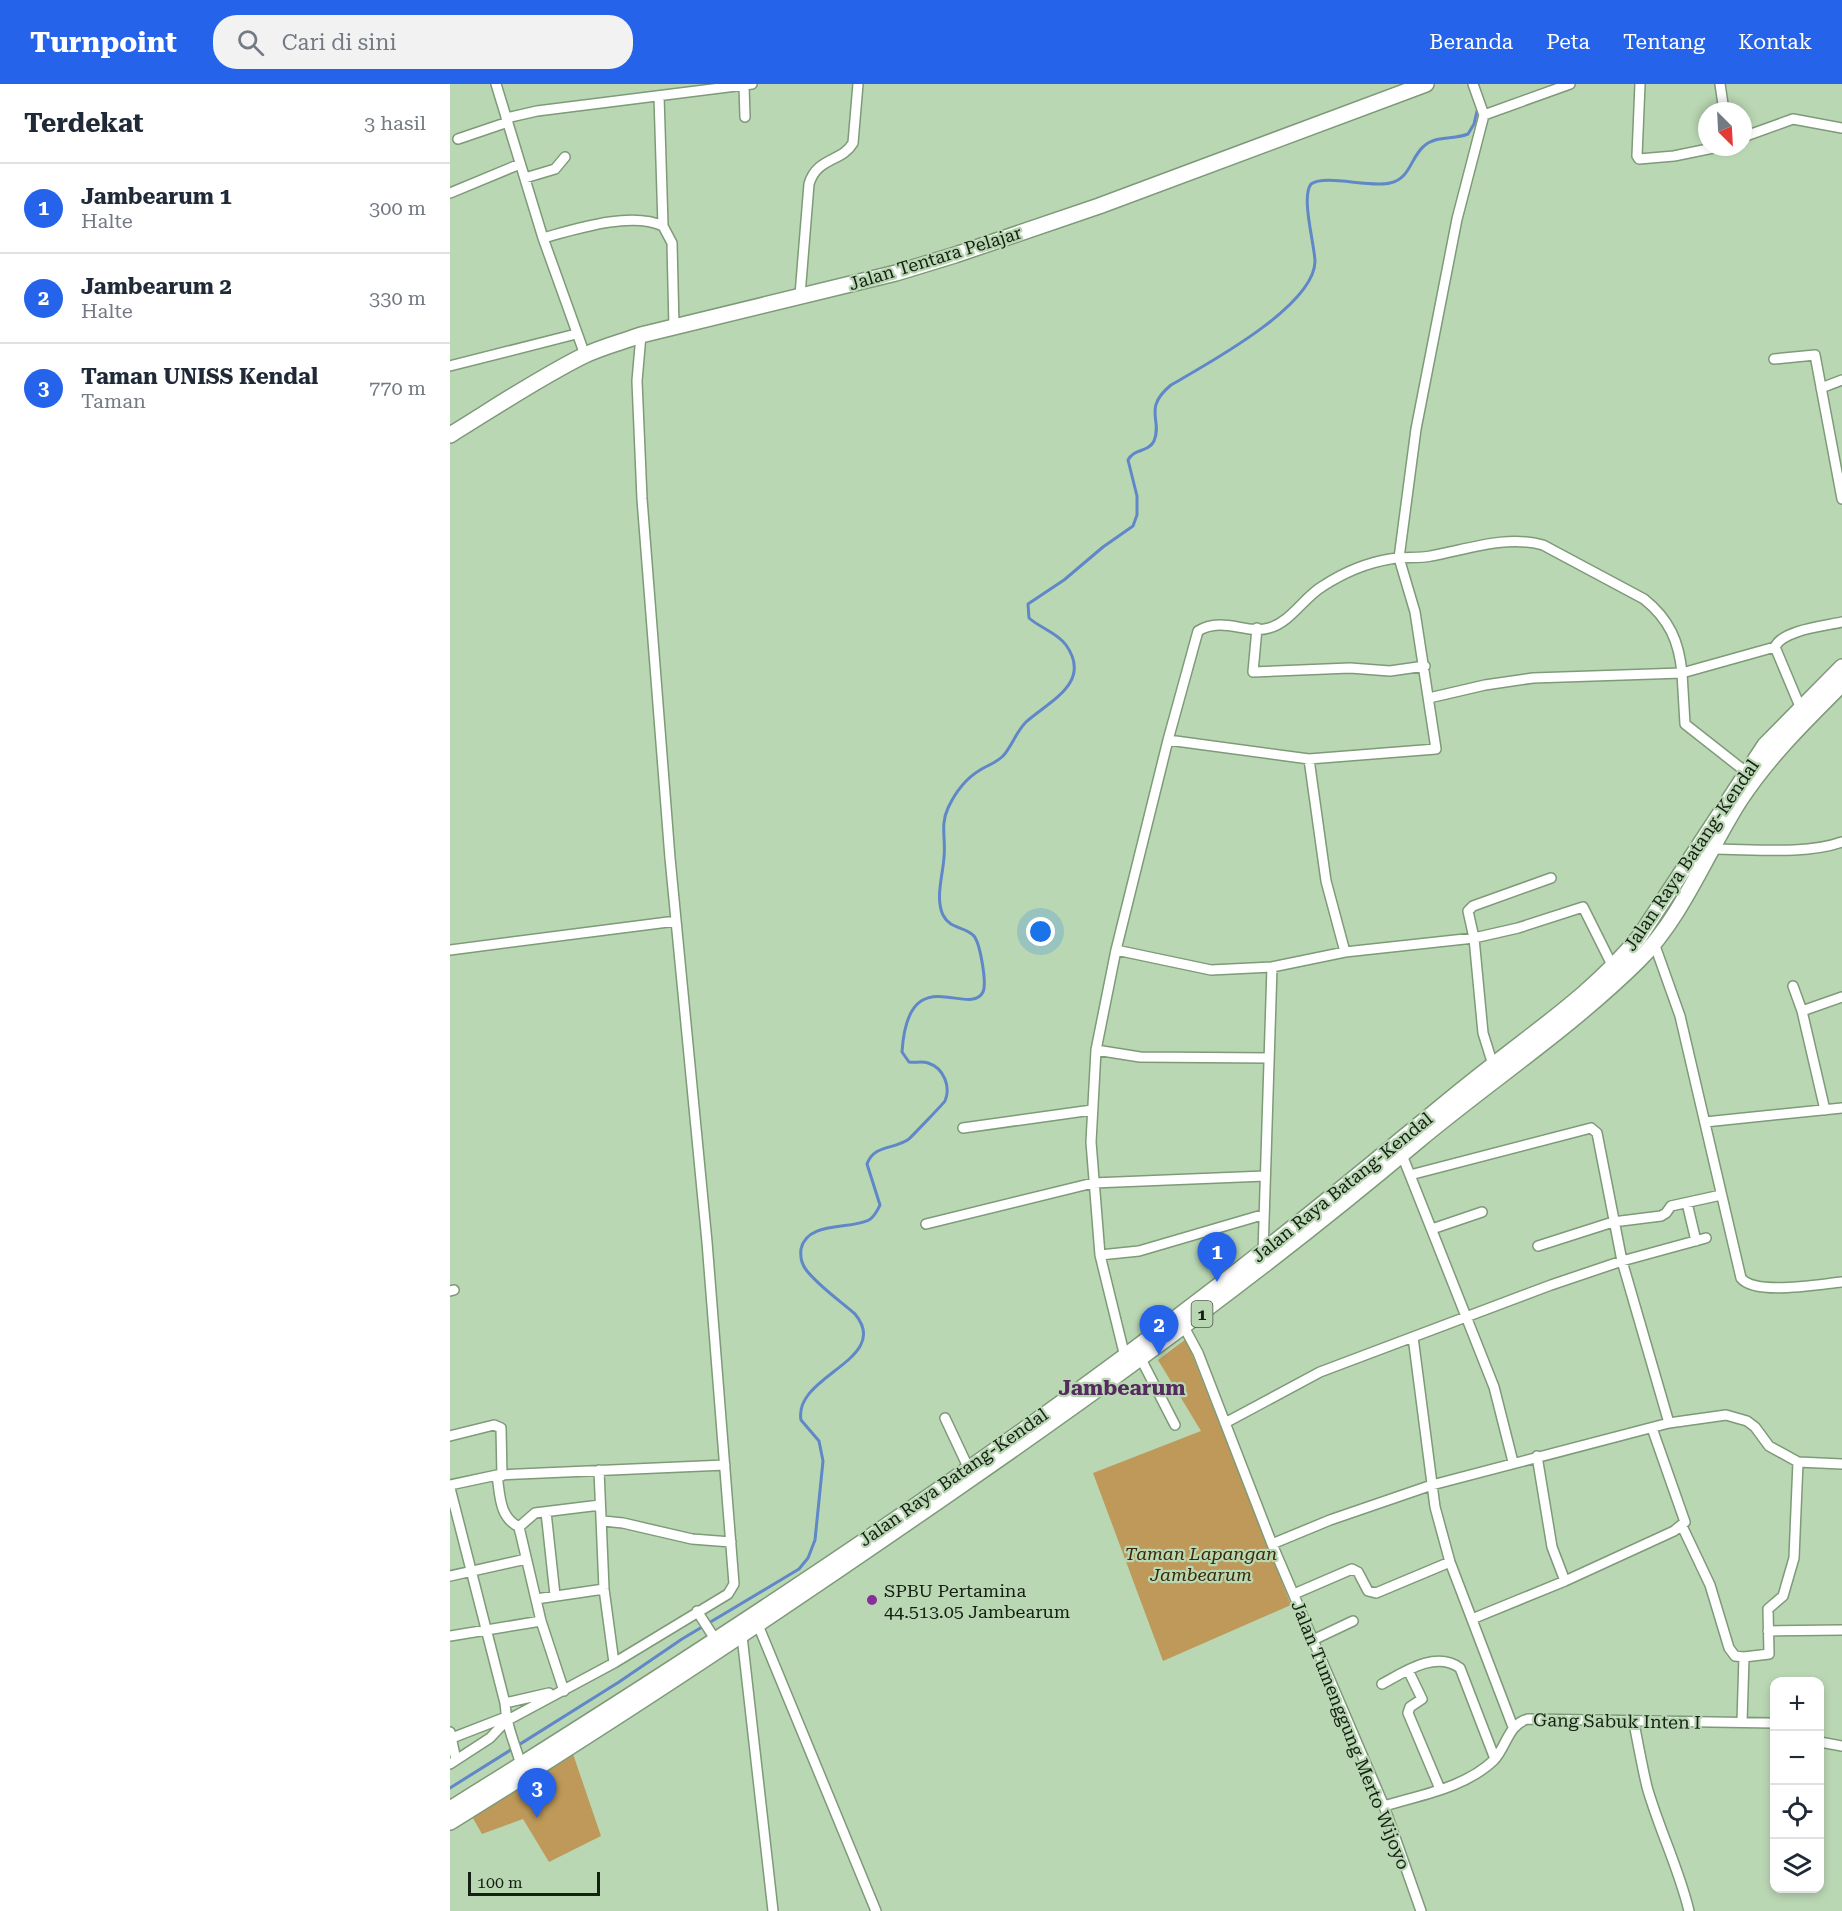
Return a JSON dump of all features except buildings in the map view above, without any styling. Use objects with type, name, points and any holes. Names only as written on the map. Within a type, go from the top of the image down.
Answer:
[{"type":"highway","name":"Jalan Tentara Pelajar","points":[[450,435],[585,355],[641,335],[896,273],[955,255],[1099,206],[1426,84]]},
{"type":"highway","name":"Jalan Raya Batang-Kendal","points":[[450,1822],[742,1636],[1056,1421],[1301,1238],[1493,1065],[1576,1001],[1613,967],[1646,927],[1695,856],[1765,745],[1842,667]]},
{"type":"highway","name":"Jalan Raya Batang-Kendal","points":[[450,1809],[521,1765],[712,1634],[968,1467],[1125,1357],[1373,1171],[1402,1155],[1584,1010],[1634,965],[1654,943],[1713,849],[1738,802],[1774,753],[1842,684]]},
{"type":"street","points":[[497,84],[543,238],[585,355]]},
{"type":"street","points":[[800,295],[809,184],[817,168],[849,149],[853,143],[858,84]]},
{"type":"street","points":[[1168,740],[1310,759],[1434,752],[1437,746],[1415,612],[1399,558],[1416,429],[1457,219],[1482,113],[1475,97],[1473,84]]},
{"type":"street","points":[[1482,113],[1570,84]]},
{"type":"street","points":[[1640,84],[1637,156],[1639,159],[1698,152]]},
{"type":"street","points":[[1720,84],[1723,102]]},
{"type":"street","points":[[458,139],[507,120],[659,96],[748,85],[745,117]]},
{"type":"street","points":[[659,96],[663,226],[672,243],[674,327]]},
{"type":"street","points":[[1752,134],[1793,119],[1842,128]]},
{"type":"street","points":[[525,178],[555,169],[565,157]]},
{"type":"street","points":[[450,193],[520,164]]},
{"type":"street","points":[[543,238],[571,230],[634,220],[653,222],[663,226]]},
{"type":"street","points":[[450,366],[576,334]]},
{"type":"street","points":[[506,1719],[490,1738],[453,1762],[451,1735],[506,1719],[614,1663],[733,1590],[707,1242],[676,921],[642,499],[637,381],[641,335]]},
{"type":"street","points":[[1774,359],[1815,355],[1838,454],[1842,499]]},
{"type":"street","points":[[1821,388],[1842,380]]},
{"type":"street","points":[[1125,1357],[1100,1255],[1093,1184],[1092,1110],[1096,1050],[1116,950],[1168,740],[1198,631],[1211,625],[1234,624],[1272,628],[1290,615],[1320,587],[1348,572],[1399,558],[1417,559],[1503,541],[1526,540],[1544,545],[1644,599],[1656,609],[1674,635],[1682,673],[1685,724],[1746,772]]},
{"type":"street","points":[[1800,709],[1776,647],[1780,638],[1842,622]]},
{"type":"street","points":[[1257,628],[1253,672],[1350,668],[1390,671],[1425,666]]},
{"type":"street","points":[[1429,698],[1485,685],[1533,678],[1682,673],[1776,647]]},
{"type":"street","points":[[1310,759],[1326,881],[1345,952]]},
{"type":"street","points":[[1713,849],[1789,849],[1833,846],[1842,842]]},
{"type":"street","points":[[1493,1065],[1483,1033],[1469,908],[1551,878]]},
{"type":"street","points":[[1116,950],[1211,970],[1272,967],[1345,952],[1474,938],[1518,928],[1583,907],[1613,967]]},
{"type":"street","points":[[450,951],[676,921]]},
{"type":"street","points":[[1654,943],[1680,1016],[1738,1270],[1744,1282],[1764,1288],[1842,1282]]},
{"type":"street","points":[[1263,1253],[1262,1215],[1272,967]]},
{"type":"street","points":[[1793,986],[1802,1011],[1824,1110]]},
{"type":"street","points":[[1802,1011],[1842,997]]},
{"type":"street","points":[[1096,1050],[1113,1055],[1269,1058]]},
{"type":"street","points":[[1705,1122],[1842,1108]]},
{"type":"street","points":[[963,1128],[1092,1110]]},
{"type":"street","points":[[1410,1175],[1591,1128],[1598,1133],[1622,1261],[1669,1423]]},
{"type":"street","points":[[1402,1155],[1494,1387],[1513,1462]]},
{"type":"street","points":[[926,1224],[1093,1184],[1264,1176]]},
{"type":"street","points":[[1538,1246],[1613,1222],[1661,1216],[1666,1214],[1671,1206],[1721,1195]]},
{"type":"street","points":[[1225,1423],[1320,1372],[1622,1261],[1701,1239],[1687,1203]]},
{"type":"street","points":[[1432,1228],[1482,1212]]},
{"type":"street","points":[[1100,1255],[1139,1251],[1262,1215]]},
{"type":"street","name":"Jalan Tumenggung Merto Wijoyo","points":[[1184,1327],[1198,1353],[1272,1544],[1315,1639],[1383,1806],[1421,1911]]},
{"type":"street","points":[[1413,1337],[1435,1507],[1450,1562],[1513,1727]]},
{"type":"street","points":[[1141,1359],[1175,1425]]},
{"type":"street","points":[[1272,1544],[1330,1520],[1432,1485],[1669,1423],[1726,1415],[1746,1421],[1755,1427],[1769,1446],[1798,1462],[1842,1464]]},
{"type":"street","points":[[945,1418],[968,1467]]},
{"type":"street","points":[[450,1436],[494,1425],[501,1428],[500,1476],[504,1513],[511,1523],[519,1527]]},
{"type":"street","points":[[1472,1619],[1565,1581],[1682,1526],[1685,1520],[1652,1428]]},
{"type":"street","points":[[1537,1456],[1552,1547],[1565,1581]]},
{"type":"street","points":[[1682,1526],[1717,1603],[1730,1648],[1735,1656],[1769,1654],[1768,1609],[1783,1596],[1794,1558],[1798,1462]]},
{"type":"street","points":[[521,1765],[506,1719],[505,1703],[450,1486],[500,1476],[725,1465]]},
{"type":"street","points":[[599,1470],[603,1521],[604,1589],[614,1663]]},
{"type":"street","points":[[519,1527],[530,1516],[600,1505]]},
{"type":"street","points":[[546,1512],[555,1595]]},
{"type":"street","points":[[603,1521],[623,1523],[651,1532],[692,1539],[731,1542]]},
{"type":"street","points":[[519,1527],[561,1690]]},
{"type":"street","points":[[450,1576],[526,1559]]},
{"type":"street","points":[[1294,1594],[1352,1569],[1358,1572],[1368,1591],[1376,1593],[1450,1562]]},
{"type":"street","points":[[536,1599],[604,1589]]},
{"type":"street","points":[[698,1613],[712,1634]]},
{"type":"street","points":[[450,1636],[542,1621]]},
{"type":"street","points":[[1315,1639],[1353,1621]]},
{"type":"street","points":[[758,1625],[876,1911]]},
{"type":"street","points":[[1768,1631],[1842,1630]]},
{"type":"street","points":[[742,1636],[773,1911]]},
{"type":"street","points":[[1742,1722],[1744,1657]]},
{"type":"street","points":[[1382,1683],[1434,1660],[1449,1662],[1460,1668],[1495,1759]]},
{"type":"street","points":[[1408,1670],[1422,1697],[1421,1701],[1410,1707],[1408,1713],[1440,1789]]},
{"type":"street","points":[[505,1703],[561,1690]]},
{"type":"street","name":"Gang Sabuk Inten I","points":[[1383,1806],[1440,1789],[1478,1774],[1495,1759],[1513,1727],[1528,1719],[1634,1723],[1770,1723]]},
{"type":"street","points":[[1634,1723],[1647,1787],[1672,1863],[1684,1888],[1689,1911]]},
{"type":"street","points":[[1824,1743],[1842,1746]]},
{"type":"green space","name":"Taman Lapangan Jambearum","points":[[1186,1339],[1291,1605],[1163,1661],[1093,1473],[1201,1431],[1158,1360]]},
{"type":"green space","points":[[572,1751],[601,1836],[549,1862],[523,1819],[482,1834],[470,1813]]},
{"type":"waterway","points":[[450,1788],[619,1682],[682,1639],[799,1569],[808,1558],[815,1540],[823,1461],[819,1441],[801,1420],[803,1404],[811,1391],[853,1356],[861,1344],[863,1330],[855,1314],[807,1271],[802,1261],[801,1249],[811,1234],[820,1230],[861,1223],[873,1217],[880,1205],[867,1164],[870,1158],[879,1150],[909,1139],[945,1101],[947,1096],[945,1079],[934,1065],[926,1062],[909,1062],[902,1052],[907,1023],[915,1006],[927,998],[940,996],[976,998],[983,992],[984,987],[982,962],[976,939],[969,932],[949,923],[941,908],[946,814],[954,797],[965,782],[1003,756],[1026,722],[1064,690],[1071,681],[1074,670],[1073,658],[1066,645],[1029,618],[1028,604],[1064,580],[1103,547],[1133,526],[1137,515],[1137,496],[1128,460],[1154,441],[1155,408],[1162,393],[1171,385],[1257,332],[1298,296],[1310,278],[1315,261],[1307,199],[1311,184],[1327,180],[1371,184],[1390,183],[1397,180],[1406,172],[1424,146],[1434,140],[1468,134],[1474,124],[1478,107]]},
{"type":"place","name":"Jambearum 1","points":[[1217,1282]]},
{"type":"place","name":"Jambearum 2","points":[[1159,1355]]},
{"type":"place","name":"SPBU Pertamina 44.513.05 Jambearum","points":[[872,1600]]},
{"type":"place","name":"Taman UNISS Kendal","points":[[537,1818]]},
{"type":"district","name":"Jambearum","points":[[1122,1388]]}]
